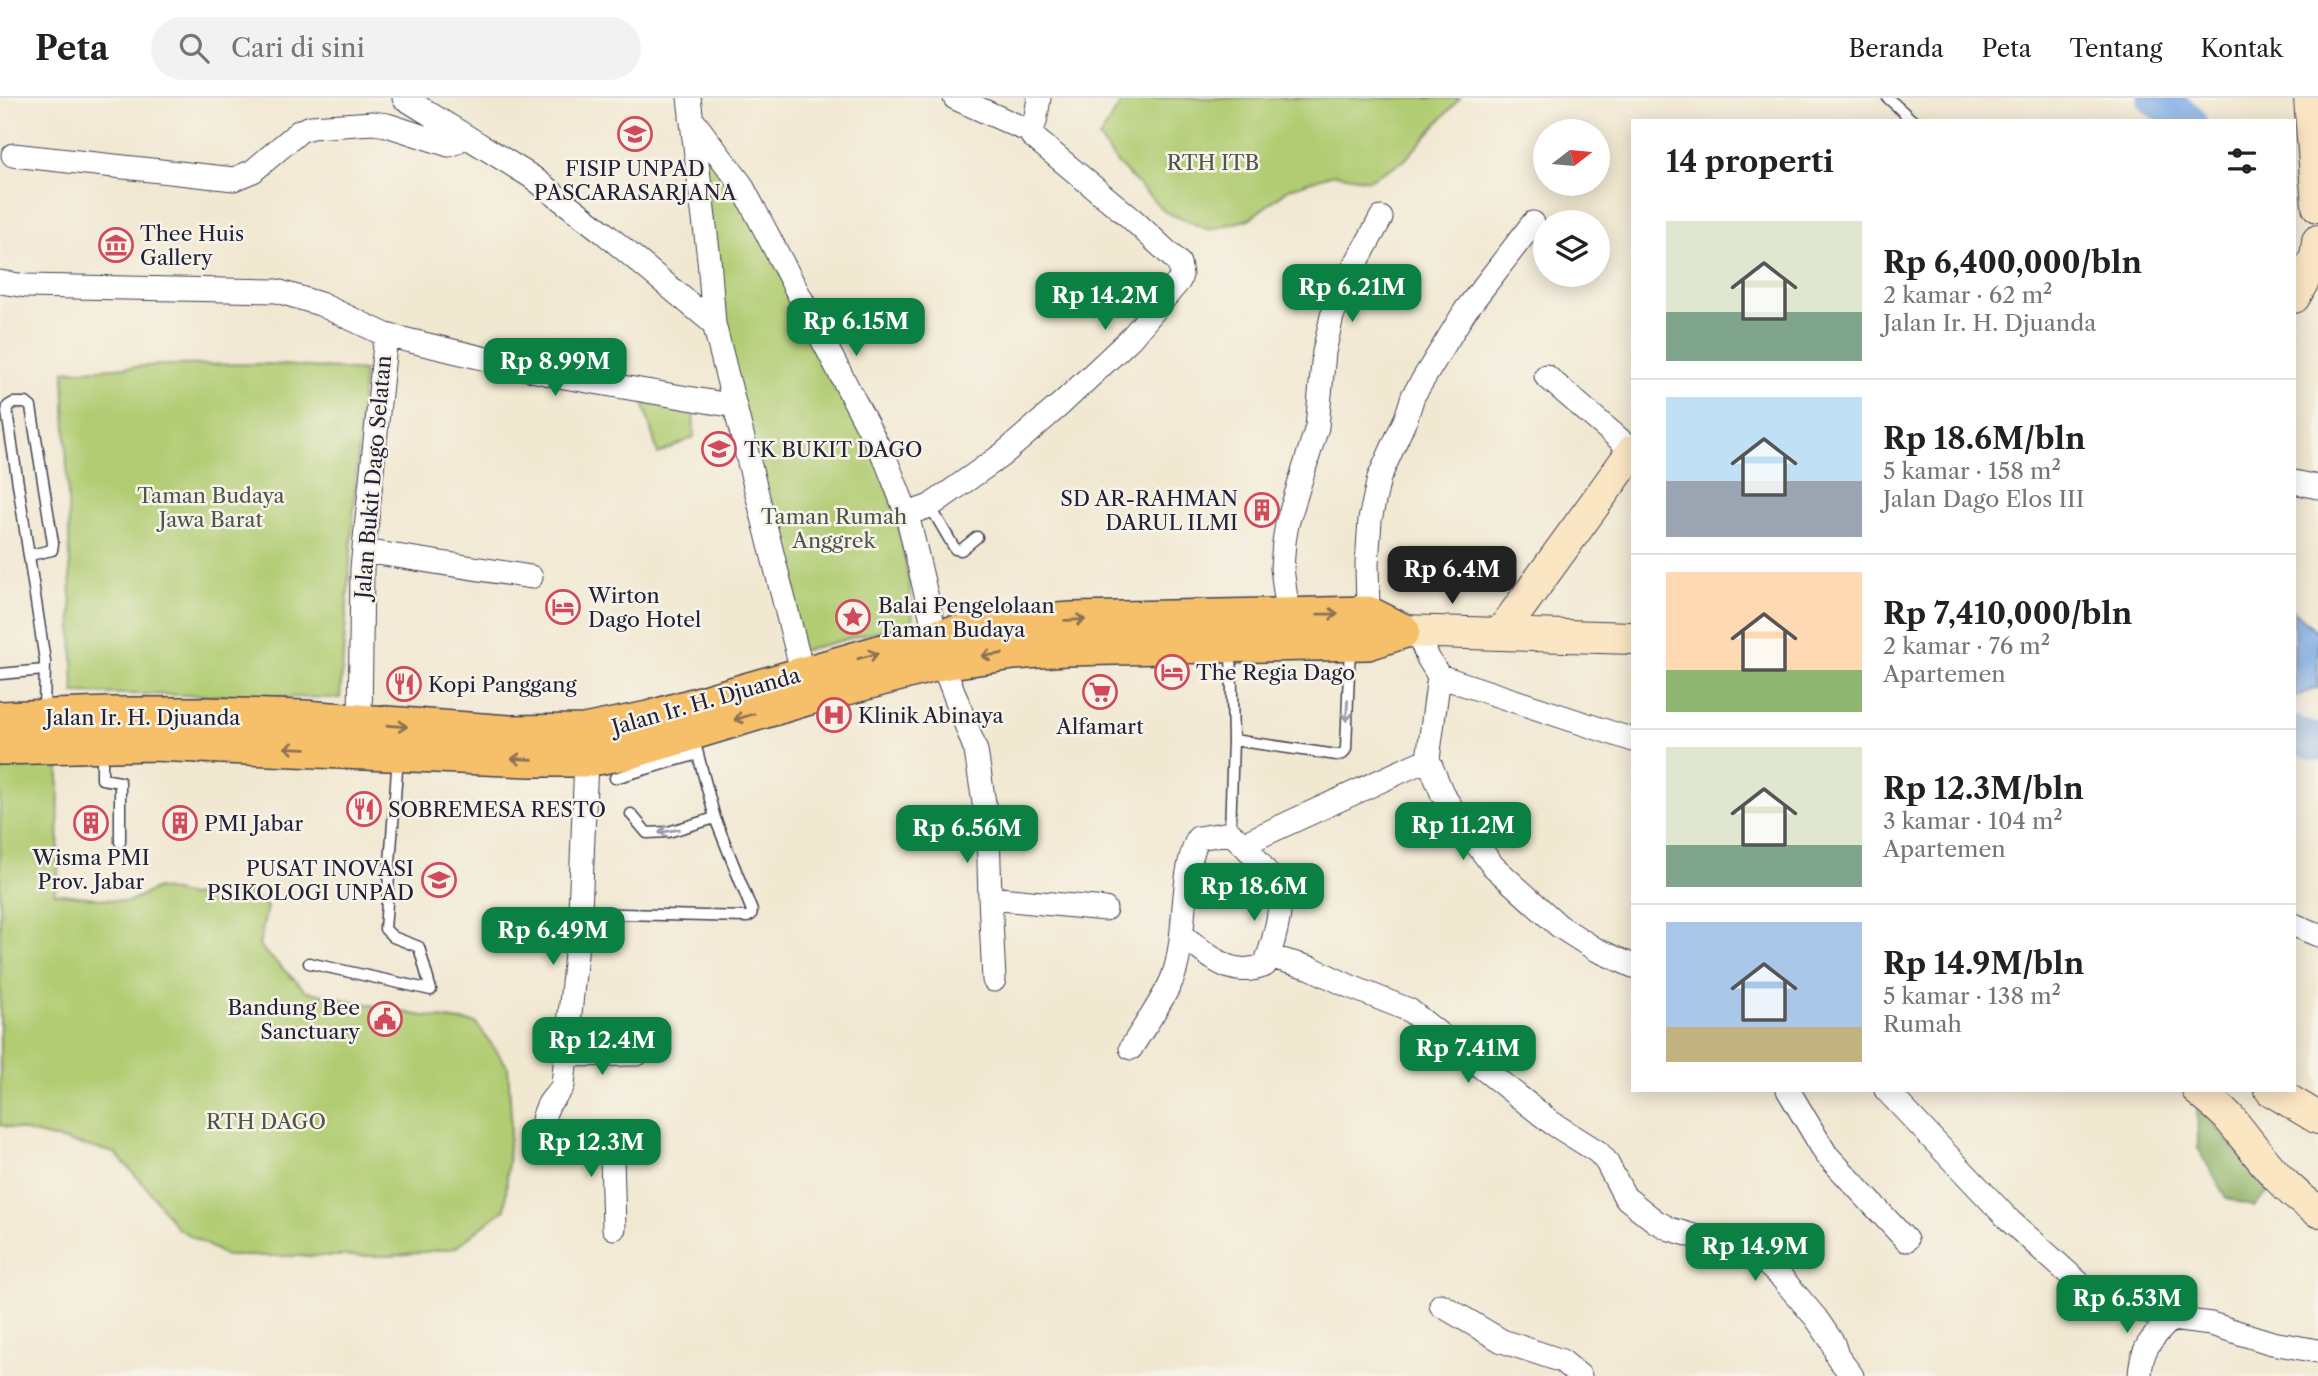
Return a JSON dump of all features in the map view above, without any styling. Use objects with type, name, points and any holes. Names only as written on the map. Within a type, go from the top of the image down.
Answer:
[{"type":"main road","name":"Jalan Ir. H. Djuanda","points":[[0,719],[45,731],[105,729],[164,743],[584,732],[806,685],[1038,622],[1288,615],[1359,628],[1368,642],[1409,631]]},
{"type":"main road","name":"Jalan Ir. H. Djuanda","points":[[938,650],[1014,652],[1231,645],[1359,628]]},
{"type":"main road","name":"Jalan Ir. H. Djuanda","points":[[360,737],[398,752],[530,759],[606,770],[695,744],[806,685]]},
{"type":"main road","name":"Jalan Ir. H. Djuanda","points":[[0,747],[45,731]]},
{"type":"street","points":[[404,98],[532,177],[714,324]]},
{"type":"street","points":[[907,514],[930,506],[1002,455],[1061,404],[1130,339],[1174,289],[1181,275],[1179,263],[1030,129],[955,98]]},
{"type":"street","points":[[1030,129],[1039,98]]},
{"type":"street","points":[[2310,98],[2318,206]]},
{"type":"street","points":[[690,108],[709,259],[714,324],[806,685]]},
{"type":"street","points":[[690,108],[741,184],[887,463],[907,514],[938,650],[976,751],[988,829],[994,979]]},
{"type":"street","points":[[13,155],[234,179],[254,171],[300,131],[311,127],[373,123],[449,145],[455,143],[461,135]]},
{"type":"street","points":[[1288,615],[1282,568],[1284,542],[1317,427],[1324,352],[1332,316],[1348,278],[1381,218]]},
{"type":"street","points":[[1359,628],[1370,520],[1379,478],[1413,396],[1465,312],[1533,223]]},
{"type":"street","points":[[2296,294],[2317,252]]},
{"type":"street","points":[[0,282],[26,286],[263,289],[302,297],[386,335]]},
{"type":"street","name":"Jalan Bukit Dago Selatan","points":[[360,737],[364,551],[386,335],[558,376],[735,406]]},
{"type":"street","points":[[1546,376],[1631,449]]},
{"type":"street","points":[[1501,633],[1631,454]]},
{"type":"street","points":[[2296,482],[2318,487]]},
{"type":"street","points":[[364,551],[531,577]]},
{"type":"street","points":[[1409,631],[1439,676],[1428,759],[1442,793],[1463,826],[1493,866],[1559,926],[1595,949],[1631,965]]},
{"type":"street","name":"Jalan Ir. H. Djuanda","points":[[1409,631],[1631,638]]},
{"type":"street","points":[[1439,676],[1631,739]]},
{"type":"street","points":[[1130,1048],[1172,979],[1182,935],[1192,852],[1198,838],[1236,838],[1428,759]]},
{"type":"street","points":[[606,770],[580,913],[563,1085],[559,1095],[547,1105],[542,1125],[543,1129],[558,1139],[601,1143],[608,1147],[612,1157],[614,1228]]},
{"type":"street","points":[[1182,935],[1229,968],[1249,971],[1265,965],[1279,901],[1261,864],[1236,838]]},
{"type":"street","points":[[990,898],[1105,909]]},
{"type":"street","points":[[2296,926],[2318,935]]},
{"type":"street","points":[[1268,956],[1311,968],[1409,1010],[1552,1122],[1598,1152],[1606,1161],[1625,1197],[1655,1221],[1694,1237],[1726,1244],[1762,1260],[1781,1277],[1816,1318],[1833,1343],[1837,1356],[1852,1376]]},
{"type":"street","points":[[566,1055],[637,1054]]},
{"type":"street","points":[[1789,1092],[1826,1154],[1906,1240]]},
{"type":"street","points":[[1888,1092],[2010,1221],[2087,1290],[2171,1319],[2211,1324],[2272,1343],[2318,1351]]},
{"type":"street","points":[[2200,1092],[2229,1117],[2255,1153],[2297,1198],[2318,1211]]},
{"type":"street","points":[[2274,1092],[2318,1118]]},
{"type":"street","points":[[1441,1304],[1502,1341],[1562,1361],[1580,1376]]},
{"type":"street","points":[[2140,1376],[2140,1362],[2146,1346],[2171,1319]]},
{"type":"lane","points":[[1888,98],[1911,119]]},
{"type":"lane","points":[[30,555],[52,550],[53,543],[31,407],[26,403],[13,403],[8,406],[7,412],[30,555],[44,670],[45,731]]},
{"type":"lane","points":[[930,506],[955,549],[961,550],[977,537]]},
{"type":"lane","points":[[1233,740],[1343,754],[1346,749],[1359,628]]},
{"type":"lane","points":[[1231,645],[1236,838]]},
{"type":"lane","points":[[0,674],[44,670]]},
{"type":"lane","points":[[105,729],[102,779],[120,782],[120,842]]},
{"type":"lane","points":[[580,913],[751,915],[752,911],[715,818],[695,744]]},
{"type":"lane","points":[[309,963],[431,990],[419,947],[393,937],[385,929],[398,752]]},
{"type":"lane","points":[[631,814],[646,833],[668,832],[715,818]]},
{"type":"green space","name":"RTH ITB","points":[[1124,98],[1460,98],[1405,160],[1369,180],[1334,174],[1290,188],[1249,219],[1209,230],[1165,212],[1117,163],[1099,138]]},
{"type":"green space","name":"Taman Rumah Anggrek","points":[[703,141],[736,186],[881,467],[902,543],[913,622],[801,651],[718,325]]},
{"type":"green space","name":"Taman Budaya Jawa Barat","points":[[269,364],[364,371],[340,698],[74,693],[64,371],[166,365]]},
{"type":"green space","points":[[642,398],[693,406],[694,437],[658,454]]},
{"type":"green space","name":"RTH DAGO","points":[[59,754],[58,887],[54,889],[54,893],[128,902],[157,888],[190,896],[250,893],[267,907],[259,946],[306,991],[417,1015],[476,1023],[508,1067],[511,1115],[505,1209],[455,1248],[391,1256],[226,1256],[177,1228],[147,1188],[115,1153],[0,1125],[0,758]]},
{"type":"green space","points":[[2197,1103],[2270,1191],[2254,1207],[2226,1198],[2198,1148]]},
{"type":"water","points":[[2296,613],[2318,633],[2318,688],[2296,696]]},
{"type":"waterway","points":[[2156,98],[2185,119]]},
{"type":"waterway","points":[[2296,735],[2318,743]]},
{"type":"place","name":"FISIP UNPAD PASCARASARJANA","points":[[635,134]]},
{"type":"place","name":"Thee Huis Gallery","points":[[116,245]]},
{"type":"place","name":"TK BUKIT DAGO","points":[[719,449]]},
{"type":"place","name":"SD AR-RAHMAN DARUL ILMI","points":[[1262,510]]},
{"type":"place","name":"Wirton Dago Hotel","points":[[563,607]]},
{"type":"place","name":"Balai Pengelolaan Taman Budaya","points":[[853,617]]},
{"type":"place","name":"The Regia Dago","points":[[1172,672]]},
{"type":"place","name":"Kopi Panggang","points":[[404,684]]},
{"type":"place","name":"Alfamart","points":[[1100,692]]},
{"type":"place","name":"Klinik Abinaya","points":[[834,715]]},
{"type":"place","name":"SOBREMESA RESTO","points":[[364,809]]},
{"type":"place","name":"Wisma PMI Prov. Jabar","points":[[91,823]]},
{"type":"place","name":"PMI Jabar","points":[[180,823]]},
{"type":"place","name":"PUSAT INOVASI PSIKOLOGI UNPAD","points":[[439,880]]},
{"type":"place","name":"Bandung Bee Sanctuary","points":[[385,1019]]}]
